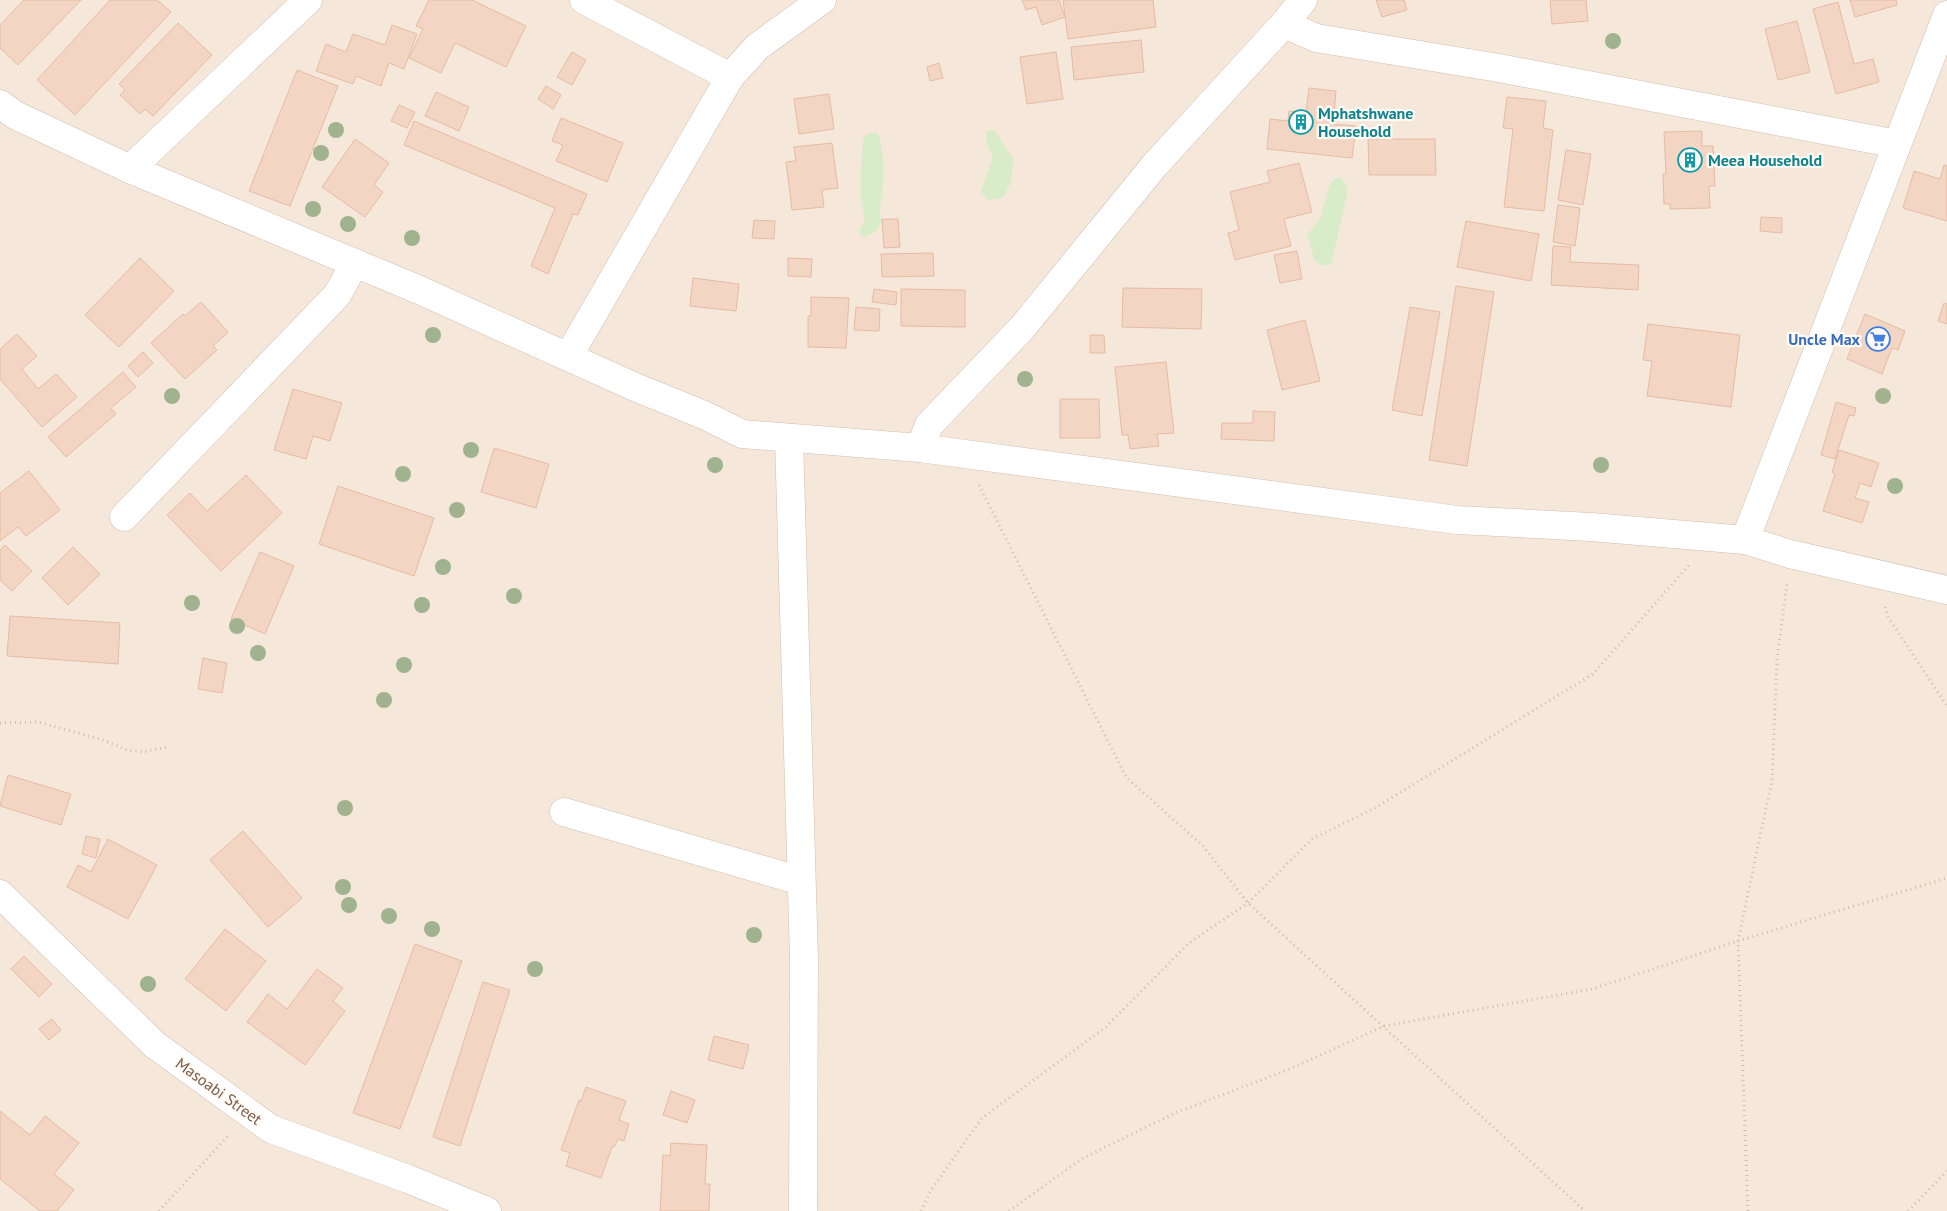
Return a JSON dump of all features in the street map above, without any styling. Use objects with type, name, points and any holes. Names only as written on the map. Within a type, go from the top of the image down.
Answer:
[{"type":"street","points":[[130,169],[308,0]]},
{"type":"street","points":[[584,0],[730,77]]},
{"type":"street","points":[[568,357],[730,77],[757,47],[822,0]]},
{"type":"street","points":[[920,448],[929,426],[1022,328],[1154,166],[1284,24],[1303,0]]},
{"type":"street","points":[[1745,540],[1947,15]]},
{"type":"street","points":[[1284,24],[1316,38],[1499,68],[1897,144]]},
{"type":"street","points":[[5,118],[355,263],[704,415],[742,434],[920,448],[1457,520],[1745,540],[1790,554],[1947,590]]},
{"type":"street","points":[[124,517],[337,295],[355,263]]},
{"type":"street","points":[[789,438],[804,960],[803,1211]]},
{"type":"street","points":[[564,812],[801,881]]},
{"type":"street","name":"Masoabi Street","points":[[0,894],[155,1045],[271,1129],[408,1179],[487,1211]]},
{"type":"path","points":[[977,482],[1126,777],[1203,846],[1248,903],[1585,1211]]},
{"type":"path","points":[[921,1211],[931,1190],[982,1118],[1106,1027],[1189,943],[1248,903],[1312,839],[1375,808],[1593,674],[1712,537]]},
{"type":"path","points":[[1748,1211],[1738,941],[1772,780],[1777,659],[1790,554]]},
{"type":"path","points":[[1875,573],[1888,617],[1947,706]]},
{"type":"path","points":[[0,723],[38,722],[92,736],[127,750],[143,752],[167,747]]},
{"type":"path","points":[[1009,1211],[1083,1158],[1175,1113],[1290,1069],[1384,1026],[1592,989],[1738,941],[1947,878]]},
{"type":"path","points":[[159,1211],[249,1113]]},
{"type":"path","points":[[1908,1211],[1947,1171]]},
{"type":"shaded area","points":[[0,0],[1947,0],[1947,1211],[0,1211]]},
{"type":"green space","points":[[994,130],[1013,158],[1011,182],[1003,198],[988,200],[981,192],[993,157],[986,140],[986,131]]},
{"type":"green space","points":[[870,133],[878,133],[882,153],[883,188],[880,209],[882,222],[875,232],[861,238],[860,230],[865,220],[861,200],[863,138]]},
{"type":"green space","points":[[1335,178],[1341,178],[1346,184],[1347,195],[1331,264],[1324,266],[1315,261],[1307,235],[1320,219],[1330,184]]},
{"type":"building","points":[[24,0],[81,0],[18,65],[0,48],[0,25]]},
{"type":"building","points":[[110,0],[157,0],[171,12],[75,115],[37,80]]},
{"type":"building","points":[[429,0],[472,0],[526,26],[506,67],[455,43],[441,73],[409,58],[423,29],[416,26]]},
{"type":"building","points":[[1022,0],[1059,0],[1065,17],[1042,25],[1036,7],[1026,10]]},
{"type":"building","points":[[1063,0],[1153,0],[1156,27],[1068,39]]},
{"type":"building","points":[[1376,0],[1404,0],[1407,10],[1382,17]]},
{"type":"building","points":[[1550,0],[1586,0],[1588,21],[1552,24]]},
{"type":"building","points":[[1850,0],[1896,0],[1897,5],[1855,17]]},
{"type":"building","points":[[1838,2],[1854,64],[1873,59],[1879,82],[1836,94],[1813,9]]},
{"type":"building","points":[[1797,21],[1810,72],[1778,80],[1765,29]]},
{"type":"building","points":[[178,23],[212,55],[153,116],[145,109],[140,114],[120,95],[125,90],[119,84]]},
{"type":"building","points":[[392,25],[417,34],[404,69],[389,63],[381,86],[356,76],[353,84],[316,71],[326,44],[346,52],[353,34],[385,45]]},
{"type":"building","points":[[1141,40],[1144,72],[1074,80],[1071,47]]},
{"type":"building","points":[[572,52],[586,60],[572,85],[557,77]]},
{"type":"building","points":[[1056,52],[1063,99],[1027,104],[1020,57]]},
{"type":"building","points":[[939,63],[943,78],[930,81],[927,67]]},
{"type":"building","points":[[297,70],[338,86],[290,206],[249,191]]},
{"type":"building","points":[[546,86],[561,95],[553,109],[538,99]]},
{"type":"building","name":"Mphatshwane Household","points":[[1309,88],[1336,91],[1333,124],[1356,126],[1352,158],[1267,149],[1270,119],[1288,121],[1289,111],[1306,113]]},
{"type":"building","points":[[436,92],[469,107],[459,131],[425,116]]},
{"type":"building","points":[[829,94],[834,129],[799,134],[794,99]]},
{"type":"building","points":[[1507,97],[1546,101],[1543,128],[1553,130],[1544,211],[1504,207],[1513,129],[1503,128]]},
{"type":"building","points":[[399,105],[415,112],[407,128],[391,121]]},
{"type":"building","points":[[561,118],[623,143],[607,182],[556,161],[563,145],[552,141]]},
{"type":"building","points":[[414,121],[587,194],[578,215],[573,214],[548,274],[531,266],[555,208],[404,145]]},
{"type":"building","name":"Meea Household","points":[[1702,131],[1702,146],[1713,146],[1715,186],[1709,186],[1710,208],[1670,209],[1670,204],[1664,204],[1663,174],[1666,174],[1664,132]]},
{"type":"building","points":[[355,139],[389,163],[374,185],[383,192],[365,217],[322,187]]},
{"type":"building","points":[[1368,139],[1435,139],[1436,175],[1369,175]]},
{"type":"building","points":[[832,143],[838,188],[822,190],[824,207],[792,210],[786,162],[796,161],[794,147]]},
{"type":"building","points":[[1566,150],[1591,154],[1583,205],[1558,200]]},
{"type":"building","points":[[1299,163],[1312,212],[1284,219],[1291,246],[1235,260],[1228,233],[1239,230],[1230,192],[1270,182],[1267,171]]},
{"type":"building","points":[[1944,165],[1947,166],[1947,221],[1903,208],[1914,171],[1940,179]]},
{"type":"building","points":[[1558,205],[1580,208],[1575,246],[1553,242]]},
{"type":"building","points":[[1761,217],[1782,218],[1782,233],[1760,231]]},
{"type":"building","points":[[882,219],[898,219],[900,247],[884,248]]},
{"type":"building","points":[[754,220],[775,221],[774,239],[752,238]]},
{"type":"building","points":[[1466,221],[1539,234],[1531,281],[1457,267]]},
{"type":"building","points":[[1553,246],[1571,247],[1570,262],[1639,265],[1638,290],[1551,285]]},
{"type":"building","points":[[1297,251],[1302,279],[1280,283],[1274,255]]},
{"type":"building","points":[[933,253],[934,276],[882,277],[881,254]]},
{"type":"building","points":[[140,258],[174,291],[119,347],[85,315]]},
{"type":"building","points":[[788,258],[812,259],[811,277],[788,276]]},
{"type":"building","points":[[693,278],[739,284],[736,311],[690,306]]},
{"type":"building","points":[[1456,286],[1494,292],[1467,466],[1429,460]]},
{"type":"building","points":[[1123,288],[1202,289],[1201,329],[1122,327]]},
{"type":"building","points":[[874,289],[897,292],[896,305],[872,302]]},
{"type":"building","points":[[901,289],[965,290],[965,327],[901,326]]},
{"type":"building","points":[[811,297],[849,298],[846,348],[808,347],[808,316],[811,316]]},
{"type":"building","points":[[201,302],[228,332],[213,346],[217,350],[185,379],[151,343],[183,314],[185,316]]},
{"type":"building","points":[[1944,303],[1947,304],[1947,324],[1938,321]]},
{"type":"building","points":[[856,307],[880,309],[879,331],[854,330]]},
{"type":"building","points":[[1410,307],[1440,312],[1422,416],[1392,410]]},
{"type":"building","name":"Uncle Max","points":[[1865,314],[1905,331],[1898,350],[1892,348],[1882,374],[1847,359]]},
{"type":"building","points":[[1305,320],[1320,381],[1282,390],[1267,330]]},
{"type":"building","points":[[1648,324],[1740,335],[1731,407],[1647,396],[1652,361],[1643,360]]},
{"type":"building","points":[[17,334],[37,356],[22,369],[38,389],[56,374],[77,397],[42,427],[0,379],[0,349]]},
{"type":"building","points":[[1090,335],[1104,335],[1105,353],[1090,353]]},
{"type":"building","points":[[143,352],[153,363],[138,377],[128,366]]},
{"type":"building","points":[[1166,362],[1174,433],[1157,434],[1159,446],[1130,449],[1128,435],[1122,435],[1115,367]]},
{"type":"building","points":[[123,372],[136,387],[111,408],[116,414],[66,457],[48,437]]},
{"type":"building","points":[[293,389],[342,403],[330,441],[313,436],[306,459],[274,450]]},
{"type":"building","points":[[1060,399],[1099,399],[1100,438],[1060,438]]},
{"type":"building","points":[[1836,402],[1856,408],[1854,416],[1849,415],[1835,459],[1821,455]]},
{"type":"building","points":[[1253,411],[1275,412],[1274,441],[1221,439],[1222,423],[1253,423]]},
{"type":"building","points":[[494,448],[549,464],[536,508],[481,492]]},
{"type":"building","points":[[1839,450],[1879,463],[1871,487],[1860,483],[1855,498],[1869,502],[1862,523],[1823,511],[1835,474],[1832,472]]},
{"type":"building","points":[[29,471],[60,510],[26,536],[18,527],[0,541],[0,493]]},
{"type":"building","points":[[246,475],[282,513],[221,571],[167,515],[190,493],[207,511]]},
{"type":"building","points":[[338,486],[434,518],[414,576],[319,544]]},
{"type":"building","points":[[5,545],[32,571],[12,591],[0,580],[0,550]]},
{"type":"building","points":[[73,547],[100,574],[68,605],[42,578]]},
{"type":"building","points":[[260,552],[294,566],[265,634],[231,619]]},
{"type":"building","points":[[10,616],[120,623],[118,664],[7,656]]},
{"type":"building","points":[[203,658],[227,663],[222,693],[198,689]]},
{"type":"building","points":[[8,775],[71,794],[61,825],[0,806]]},
{"type":"building","points":[[243,831],[302,898],[268,927],[210,860]]},
{"type":"building","points":[[86,836],[100,839],[96,858],[82,854]]},
{"type":"building","points":[[108,839],[157,865],[128,919],[67,887],[78,865],[91,872]]},
{"type":"building","points":[[225,929],[266,961],[226,1011],[185,979]]},
{"type":"building","points":[[415,944],[462,961],[400,1129],[353,1113]]},
{"type":"building","points":[[24,956],[52,984],[39,997],[11,969]]},
{"type":"building","points":[[317,969],[343,988],[333,1001],[345,1011],[305,1065],[247,1022],[268,994],[287,1009]]},
{"type":"building","points":[[483,982],[510,990],[460,1146],[433,1137]]},
{"type":"building","points":[[52,1019],[61,1030],[49,1040],[39,1029]]},
{"type":"building","points":[[714,1036],[749,1045],[743,1069],[708,1060]]},
{"type":"building","points":[[586,1087],[626,1101],[619,1120],[629,1124],[624,1141],[618,1139],[614,1147],[612,1147],[601,1178],[566,1166],[570,1153],[561,1150],[579,1100],[581,1101]]},
{"type":"building","points":[[671,1091],[695,1100],[687,1123],[663,1115]]},
{"type":"building","points":[[0,1111],[30,1135],[45,1116],[79,1143],[54,1174],[74,1190],[57,1211],[40,1211],[0,1179]]},
{"type":"building","points":[[671,1143],[707,1145],[705,1184],[710,1184],[709,1211],[660,1211],[663,1155],[670,1156]]},
{"type":"place","name":"Mphatshwane Household","points":[[1301,122]]},
{"type":"place","name":"Meea Household","points":[[1690,160]]},
{"type":"place","name":"Uncle Max","points":[[1878,339]]}]
